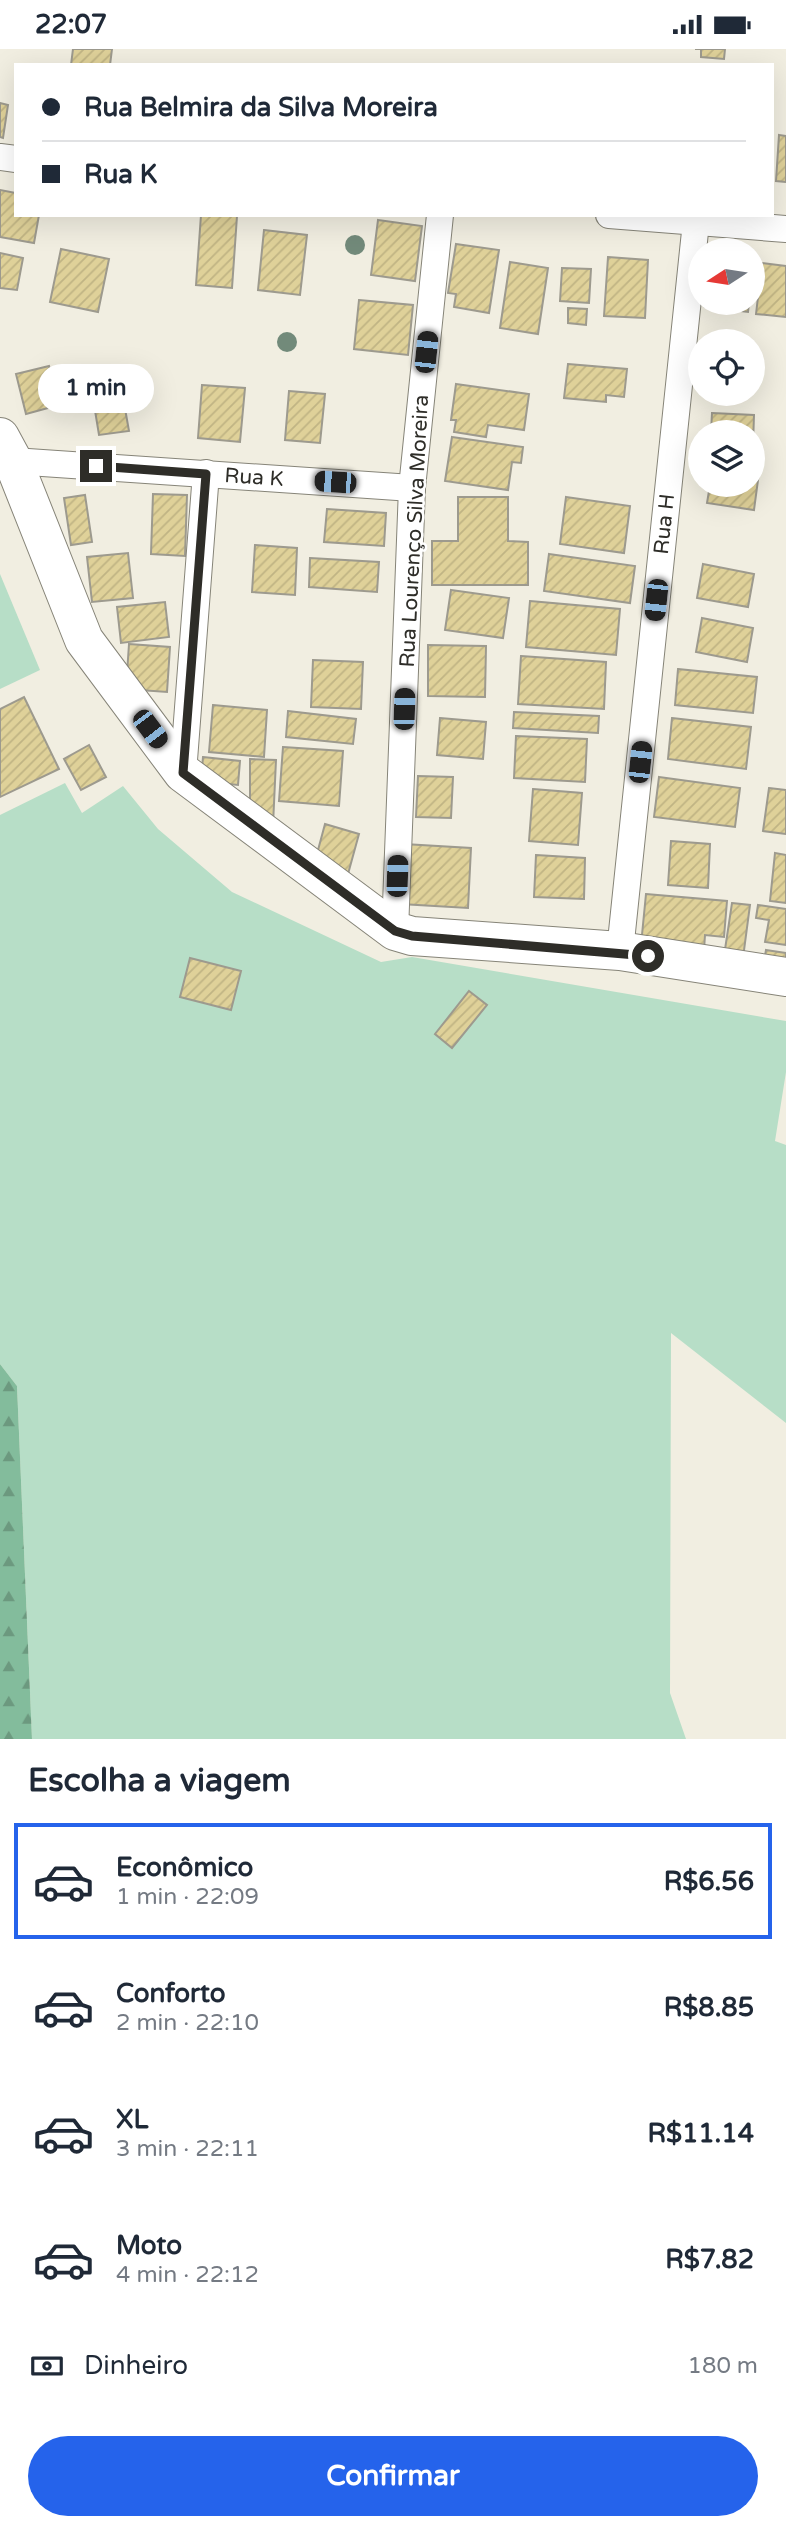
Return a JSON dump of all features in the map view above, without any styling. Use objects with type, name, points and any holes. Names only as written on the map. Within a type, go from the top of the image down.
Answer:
[{"type":"main road","points":[[6,449],[84,640],[183,773],[395,931],[412,936],[620,951],[786,977]]},
{"type":"street","name":"Rua Lourenço Silva Moreira","points":[[395,931],[412,488],[440,217]]},
{"type":"street","points":[[634,217],[786,229]]},
{"type":"street","name":"Rua H","points":[[620,951],[695,222]]},
{"type":"street","name":"Rua K","points":[[6,449],[206,474],[412,488]]},
{"type":"street","points":[[183,773],[206,474]]},
{"type":"green space","points":[[0,574],[40,670],[0,689]]},
{"type":"green space","points":[[65,783],[82,813],[123,786],[158,829],[232,892],[381,962],[412,957],[786,1021],[786,1072],[775,1141],[786,1145],[786,1423],[671,1333],[670,1693],[686,1739],[32,1739],[17,1386],[0,1364],[0,815]]},
{"type":"green space","points":[[0,1364],[17,1386],[32,1739],[0,1739]]},
{"type":"building","points":[[73,49],[112,49],[110,63],[71,63]]},
{"type":"building","points":[[701,49],[725,49],[724,59],[701,57]]},
{"type":"building","points":[[0,103],[8,105],[3,138],[0,137]]},
{"type":"building","points":[[779,135],[786,136],[786,182],[776,181]]},
{"type":"building","points":[[0,190],[14,193],[14,217],[39,217],[34,243],[0,237]]},
{"type":"building","points":[[201,217],[237,217],[232,288],[196,285]]},
{"type":"building","points":[[378,220],[422,226],[415,281],[371,275]]},
{"type":"building","points":[[264,230],[307,235],[300,295],[258,290]]},
{"type":"building","points":[[456,244],[499,250],[489,313],[454,307],[456,294],[448,293]]},
{"type":"building","points":[[61,249],[109,259],[98,312],[50,302]]},
{"type":"building","points":[[0,253],[23,258],[17,290],[0,288]]},
{"type":"building","points":[[608,257],[648,260],[645,318],[604,316]]},
{"type":"building","points":[[510,262],[548,268],[538,334],[500,328]]},
{"type":"building","points":[[765,263],[786,266],[786,317],[765,315]]},
{"type":"building","points":[[562,268],[591,269],[589,303],[560,301]]},
{"type":"building","points":[[359,300],[413,305],[408,355],[354,349]]},
{"type":"building","points":[[568,308],[587,309],[586,325],[568,323]]},
{"type":"building","points":[[568,364],[627,369],[624,397],[606,395],[606,402],[564,398]]},
{"type":"building","points":[[49,366],[59,405],[26,414],[16,374]]},
{"type":"building","points":[[119,375],[129,431],[99,435],[90,380]]},
{"type":"building","points":[[456,384],[529,394],[524,430],[488,425],[486,437],[454,432],[456,420],[451,420]]},
{"type":"building","points":[[202,385],[245,388],[240,442],[198,438]]},
{"type":"building","points":[[289,391],[325,394],[320,443],[285,440]]},
{"type":"building","points":[[712,413],[754,415],[754,420],[712,420]]},
{"type":"building","points":[[452,437],[523,447],[521,463],[512,462],[508,490],[445,481]]},
{"type":"building","points":[[153,494],[187,495],[185,556],[151,554]]},
{"type":"building","points":[[85,495],[92,542],[71,545],[64,498]]},
{"type":"building","points":[[458,497],[508,497],[508,541],[528,542],[528,585],[432,585],[432,541],[458,541]]},
{"type":"building","points":[[566,497],[630,506],[624,553],[560,544]]},
{"type":"building","points":[[708,497],[756,497],[754,510],[707,503]]},
{"type":"building","points":[[327,509],[386,513],[384,546],[324,542]]},
{"type":"building","points":[[255,545],[297,548],[295,595],[252,592]]},
{"type":"building","points":[[128,553],[133,598],[92,602],[87,557]]},
{"type":"building","points":[[549,554],[635,566],[630,603],[544,591]]},
{"type":"building","points":[[310,558],[379,562],[377,592],[309,587]]},
{"type":"building","points":[[703,564],[754,574],[748,607],[697,598]]},
{"type":"building","points":[[451,590],[509,598],[503,638],[445,630]]},
{"type":"building","points":[[530,601],[620,609],[616,655],[526,647]]},
{"type":"building","points":[[165,602],[169,637],[121,643],[117,607]]},
{"type":"building","points":[[702,618],[753,628],[747,662],[696,652]]},
{"type":"building","points":[[129,644],[170,647],[167,692],[126,689]]},
{"type":"building","points":[[428,645],[486,646],[485,697],[428,696]]},
{"type":"building","points":[[521,656],[606,662],[604,709],[518,704]]},
{"type":"building","points":[[313,660],[363,662],[361,709],[311,707]]},
{"type":"building","points":[[678,669],[757,677],[753,713],[675,705]]},
{"type":"building","points":[[24,697],[59,769],[0,797],[0,709]]},
{"type":"building","points":[[213,705],[267,710],[264,757],[209,752]]},
{"type":"building","points":[[288,711],[356,719],[353,744],[286,737]]},
{"type":"building","points":[[514,712],[599,716],[598,733],[513,728]]},
{"type":"building","points":[[440,718],[486,722],[483,759],[437,755]]},
{"type":"building","points":[[672,718],[751,727],[746,769],[668,759]]},
{"type":"building","points":[[516,736],[587,739],[585,782],[514,778]]},
{"type":"building","points":[[89,745],[106,777],[81,790],[64,759]]},
{"type":"building","points":[[283,747],[343,751],[339,806],[279,801]]},
{"type":"building","points":[[203,757],[240,761],[238,785],[201,781]]},
{"type":"building","points":[[250,759],[276,760],[273,825],[250,820]]},
{"type":"building","points":[[418,776],[453,777],[451,818],[416,817]]},
{"type":"building","points":[[659,777],[740,788],[735,827],[654,817]]},
{"type":"building","points":[[769,788],[786,790],[786,834],[763,831]]},
{"type":"building","points":[[533,789],[582,793],[578,845],[529,841]]},
{"type":"building","points":[[325,824],[359,834],[348,874],[314,865]]},
{"type":"building","points":[[671,841],[710,844],[708,888],[668,885]]},
{"type":"building","points":[[404,844],[471,848],[468,908],[401,904]]},
{"type":"building","points":[[775,853],[786,855],[786,903],[770,901]]},
{"type":"building","points":[[536,855],[585,858],[584,899],[534,897]]},
{"type":"building","points":[[646,894],[727,901],[724,937],[705,935],[704,950],[641,945]]},
{"type":"building","points":[[732,903],[750,905],[743,958],[724,956]]},
{"type":"building","points":[[758,905],[786,909],[786,945],[765,942],[769,920],[756,918]]},
{"type":"building","points":[[766,950],[786,953],[786,971],[763,967]]},
{"type":"building","points":[[190,958],[241,971],[231,1010],[180,997]]},
{"type":"building","points":[[469,991],[487,1005],[452,1048],[435,1034]]},
{"type":"route","points":[[96,466],[206,474],[183,773],[395,931],[412,936],[620,951],[648,956]]}]
